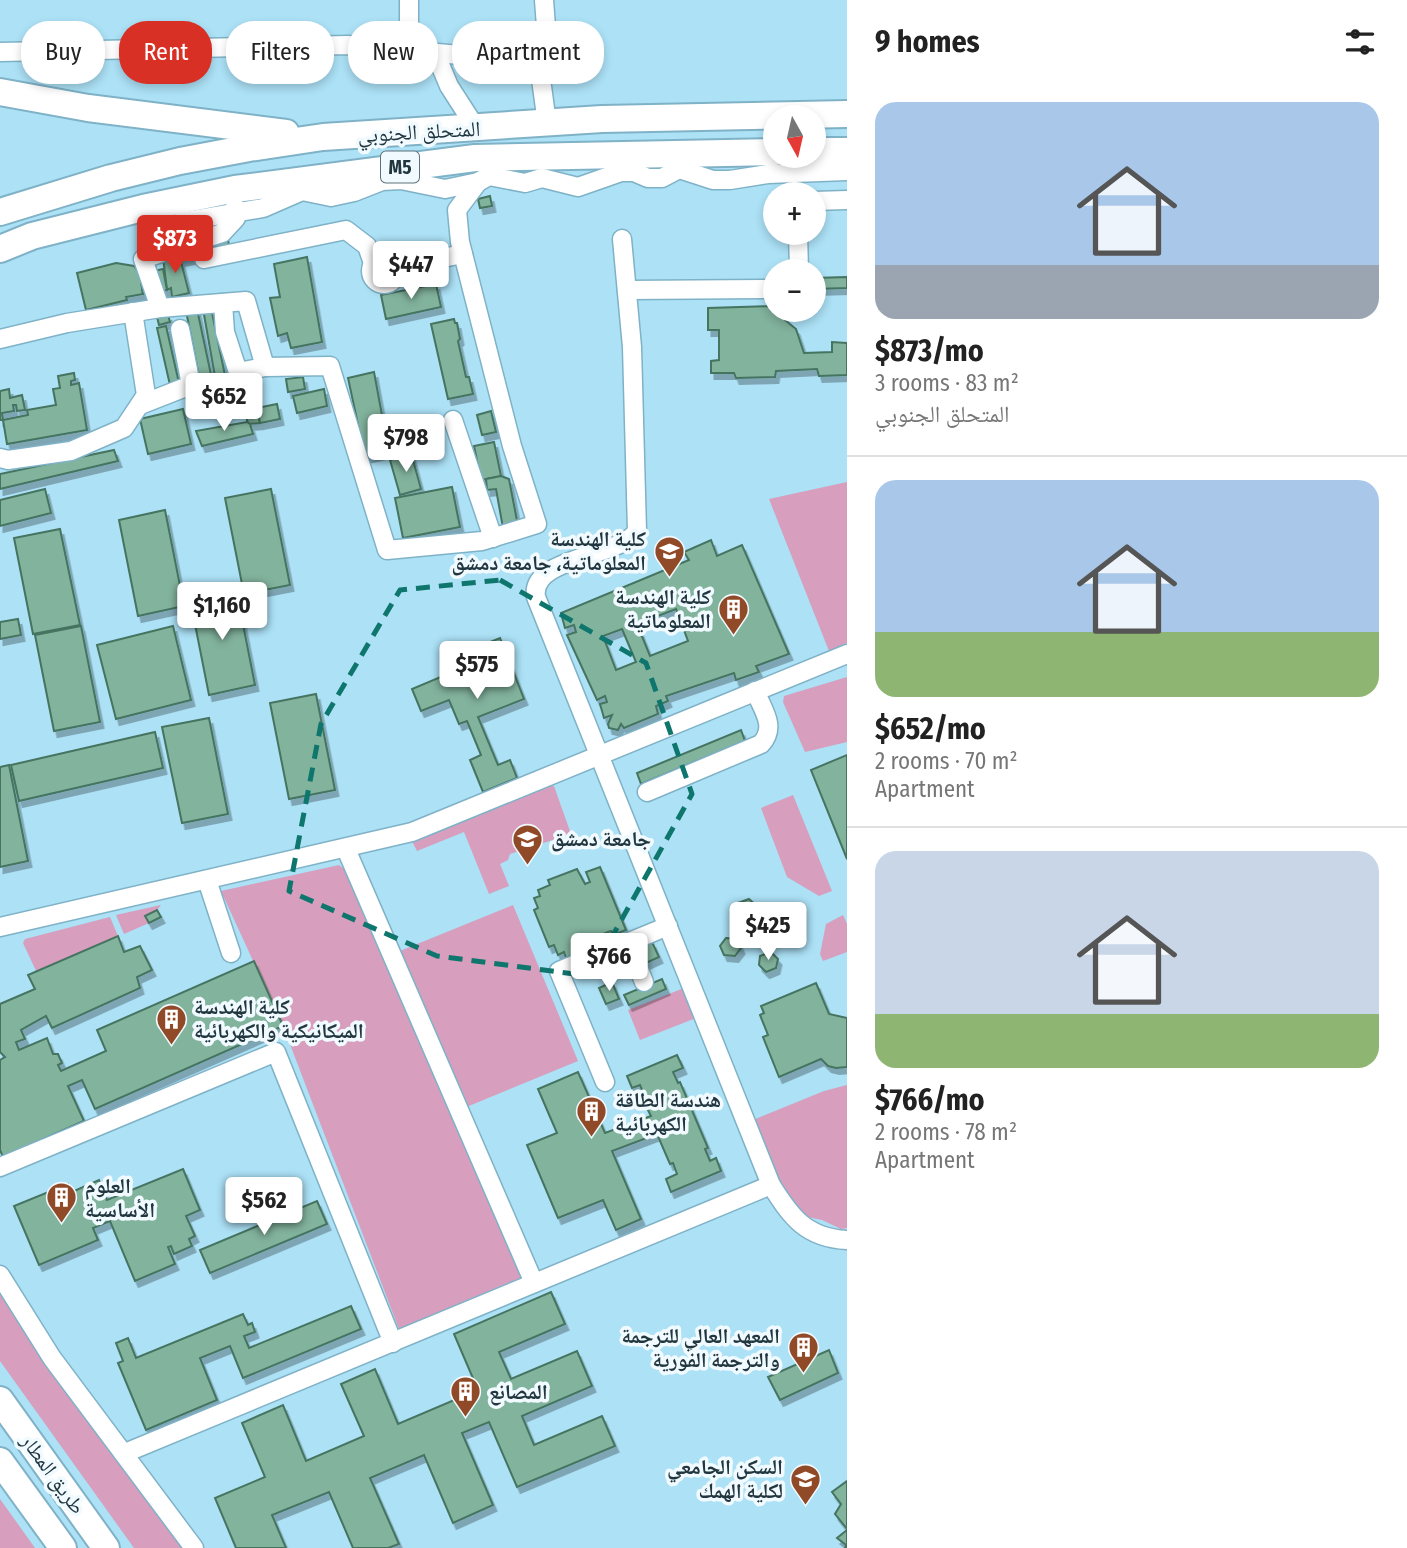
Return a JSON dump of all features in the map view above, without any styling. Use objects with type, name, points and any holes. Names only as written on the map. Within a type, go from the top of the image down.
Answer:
[{"type":"highway","points":[[0,76],[38,100]]},
{"type":"highway","points":[[0,92],[38,100],[323,137]]},
{"type":"highway","name":"المتحلق الجنوبي","points":[[0,212],[111,178],[180,161],[323,137],[602,119],[847,114]]},
{"type":"highway","points":[[826,151],[847,151]]},
{"type":"highway","name":"المتحلق الجنوبي","points":[[0,251],[32,236],[143,208],[235,201],[475,158],[763,152]]},
{"type":"highway","name":"طريق المطار","points":[[0,1400],[106,1548]]},
{"type":"highway","name":"طريق المطار","points":[[0,1461],[62,1548]]},
{"type":"street","points":[[409,0],[409,21]]},
{"type":"street","points":[[544,0],[546,21]]},
{"type":"street","points":[[0,52],[348,45]]},
{"type":"street","points":[[438,60],[449,86],[476,128]]},
{"type":"street","points":[[542,84],[547,123]]},
{"type":"street","points":[[180,222],[235,201],[263,208],[302,191],[331,197],[354,192],[382,181],[401,180],[445,189],[478,182],[489,176],[525,183],[542,178],[578,187],[621,172],[662,178],[679,169],[695,172],[710,180],[730,180],[768,174],[847,171]]},
{"type":"street","points":[[223,303],[225,332],[238,372],[265,367],[330,366],[387,550],[482,541],[537,524],[512,446],[463,254],[457,210],[478,182]]},
{"type":"street","points":[[826,201],[847,200]]},
{"type":"street","points":[[160,308],[143,259],[222,233],[236,218],[235,201]]},
{"type":"street","points":[[204,259],[346,230],[367,246],[373,263],[372,275],[381,283],[393,280],[397,267],[463,254]]},
{"type":"street","points":[[622,239],[632,347],[637,531],[628,540],[542,576],[535,591],[771,1185],[790,1215],[810,1230],[833,1239],[847,1240]]},
{"type":"street","points":[[627,290],[763,289]]},
{"type":"street","points":[[0,339],[67,323],[133,312],[246,301],[265,367]]},
{"type":"street","points":[[0,458],[8,460],[71,451],[124,428],[146,395],[133,312]]},
{"type":"street","points":[[140,405],[191,385],[180,329]]},
{"type":"street","points":[[453,420],[493,538]]},
{"type":"street","points":[[0,927],[412,832],[847,654]]},
{"type":"street","points":[[647,792],[761,744],[768,737],[769,725],[755,691]]},
{"type":"street","points":[[345,849],[534,1283]]},
{"type":"street","points":[[207,880],[231,953]]},
{"type":"street","points":[[605,1082],[559,971],[668,926]]},
{"type":"street","points":[[628,943],[644,982]]},
{"type":"street","points":[[0,1167],[276,1052],[393,1343]]},
{"type":"street","points":[[125,1453],[771,1185]]},
{"type":"street","points":[[0,1275],[52,1358],[194,1548]]},
{"type":"highlighted area","points":[[500,580],[646,663],[692,794],[590,976],[437,956],[289,891],[321,724],[400,590]]},
{"type":"shaded area","points":[[847,482],[847,643],[829,651],[769,499]]},
{"type":"shaded area","points":[[847,677],[847,742],[805,752],[783,702],[784,696]]},
{"type":"shaded area","points":[[543,785],[554,786],[571,834],[510,854],[508,860],[500,864],[509,886],[489,894],[464,832],[417,851],[411,839]]},
{"type":"shaded area","points":[[793,795],[832,891],[819,896],[787,877],[761,808]]},
{"type":"shaded area","points":[[339,865],[350,874],[525,1276],[399,1329],[283,1026],[221,891]]},
{"type":"shaded area","points":[[161,905],[146,916],[149,923],[124,934],[116,915]]},
{"type":"shaded area","points":[[513,905],[578,1061],[464,1108],[400,951]]},
{"type":"shaded area","points":[[843,915],[847,924],[847,952],[823,961],[820,954],[826,924]]},
{"type":"shaded area","points":[[110,917],[118,936],[37,973],[23,943],[25,939]]},
{"type":"shaded area","points":[[684,988],[696,1018],[640,1040],[628,1010]]},
{"type":"shaded area","points":[[847,1085],[847,1228],[841,1229],[822,1220],[793,1214],[753,1120],[824,1091]]},
{"type":"shaded area","points":[[0,1287],[182,1548],[134,1548],[0,1361]]},
{"type":"shaded area","points":[[0,1499],[35,1548],[0,1548]]},
{"type":"building","points":[[490,196],[492,206],[480,208],[478,199]]},
{"type":"building","points":[[228,240],[230,250],[181,260],[179,251]]},
{"type":"building","points":[[178,250],[189,293],[172,297],[171,288],[167,290],[163,257]]},
{"type":"building","points":[[307,257],[322,342],[291,348],[287,333],[278,336],[270,298],[280,297],[274,264]]},
{"type":"building","points":[[116,263],[134,266],[140,274],[143,294],[86,310],[77,273]]},
{"type":"building","points":[[163,269],[167,290],[143,294],[140,274]]},
{"type":"building","points":[[847,277],[847,288],[826,289],[826,278]]},
{"type":"building","points":[[436,284],[441,307],[386,319],[381,295]]},
{"type":"building","points":[[763,306],[763,322],[787,322],[796,329],[804,353],[832,352],[832,342],[847,343],[847,375],[819,376],[817,369],[776,371],[775,377],[736,378],[734,373],[711,373],[711,361],[719,360],[719,330],[708,330],[708,308]]},
{"type":"building","points":[[211,308],[227,385],[217,388],[203,309]]},
{"type":"building","points":[[197,309],[213,384],[201,386],[186,311]]},
{"type":"building","points":[[168,315],[170,322],[159,325],[157,317]]},
{"type":"building","points":[[454,319],[457,323],[466,377],[469,377],[473,394],[448,399],[431,324]]},
{"type":"building","points":[[166,326],[179,383],[170,385],[157,328]]},
{"type":"building","points":[[374,372],[386,437],[389,437],[392,451],[365,457],[348,378]]},
{"type":"building","points":[[74,373],[75,380],[71,381],[71,385],[79,383],[87,430],[7,444],[3,420],[28,415],[27,410],[56,405],[53,389],[60,388],[58,376]]},
{"type":"building","points":[[303,377],[305,389],[288,392],[286,379]]},
{"type":"building","points":[[9,389],[10,398],[22,395],[25,410],[17,411],[16,405],[13,405],[14,411],[2,413],[3,420],[0,420],[0,391]]},
{"type":"building","points":[[324,389],[327,406],[297,413],[293,396]]},
{"type":"building","points":[[254,397],[260,423],[248,424],[242,400]]},
{"type":"building","points":[[277,404],[280,419],[260,423],[257,408]]},
{"type":"building","points":[[183,409],[191,444],[148,454],[140,419]]},
{"type":"building","points":[[491,411],[496,432],[482,435],[477,415]]},
{"type":"building","points":[[247,422],[253,434],[202,446],[196,431]]},
{"type":"building","points":[[494,442],[501,476],[481,480],[474,446]]},
{"type":"building","points":[[114,450],[118,461],[0,489],[0,474]]},
{"type":"building","points":[[411,453],[421,489],[400,495],[390,460]]},
{"type":"building","points":[[501,476],[509,479],[518,526],[503,528],[496,489],[487,490],[486,479]]},
{"type":"building","points":[[452,487],[460,527],[403,538],[395,498]]},
{"type":"building","points":[[45,489],[51,513],[0,526],[0,500]]},
{"type":"building","points":[[271,489],[290,585],[244,594],[225,498]]},
{"type":"building","points":[[165,510],[184,606],[138,616],[119,520]]},
{"type":"building","points":[[60,529],[80,625],[33,634],[14,538]]},
{"type":"building","name":"كلية الهندسة المعلوماتية","points":[[711,540],[717,556],[742,545],[789,654],[756,666],[759,672],[736,680],[734,673],[666,696],[668,701],[656,706],[658,714],[624,728],[621,724],[618,730],[609,728],[612,715],[604,718],[600,704],[607,702],[605,696],[597,700],[567,635],[576,632],[574,625],[565,628],[561,613],[689,560],[684,552]],"holes":[[[676,609],[688,641],[650,656],[637,624]],[[622,629],[636,662],[616,670],[603,636]]]},
{"type":"building","points":[[236,589],[255,685],[209,695],[190,599]]},
{"type":"building","points":[[18,619],[21,635],[0,639],[0,622]]},
{"type":"building","points":[[81,626],[100,722],[54,731],[35,635]]},
{"type":"building","points":[[173,626],[191,700],[116,719],[97,645]]},
{"type":"building","points":[[500,638],[524,699],[478,717],[498,765],[510,760],[517,778],[483,792],[470,760],[481,755],[467,721],[459,724],[449,700],[421,711],[412,689],[448,674],[443,661]]},
{"type":"building","points":[[316,694],[335,790],[289,799],[270,703]]},
{"type":"building","points":[[209,718],[228,814],[182,823],[162,727]]},
{"type":"building","points":[[741,730],[745,741],[641,784],[637,773]]},
{"type":"building","points":[[155,732],[163,768],[19,801],[11,765]]},
{"type":"building","points":[[847,755],[847,859],[811,770]]},
{"type":"building","points":[[9,765],[28,861],[0,867],[0,767]]},
{"type":"building","points":[[600,867],[626,930],[613,935],[611,931],[605,933],[608,940],[566,958],[564,952],[558,955],[554,945],[549,947],[534,910],[538,908],[534,898],[540,896],[538,890],[550,885],[548,880],[577,869],[585,884],[590,882],[586,872]]},
{"type":"building","points":[[749,899],[757,906],[754,915],[744,919],[737,912],[738,903]]},
{"type":"building","points":[[157,910],[161,917],[149,923],[145,916]]},
{"type":"building","points":[[779,915],[790,916],[794,925],[788,933],[777,932],[774,923]]},
{"type":"building","name":"كلية الهندسة الميكانيكية والكهربائية","points":[[118,936],[124,952],[140,946],[152,970],[137,977],[140,988],[52,1028],[46,1016],[21,1030],[25,1039],[16,1042],[19,1050],[47,1038],[53,1054],[58,1054],[62,1063],[58,1065],[61,1071],[106,1051],[97,1030],[254,961],[283,1026],[95,1109],[82,1080],[68,1086],[84,1121],[3,1157],[0,1150],[0,1060],[5,1057],[0,1052],[0,1004],[35,989],[28,975]]},
{"type":"building","points":[[726,938],[737,939],[741,948],[735,956],[724,955],[720,946]]},
{"type":"building","points":[[652,942],[659,957],[644,964],[638,948]]},
{"type":"building","points":[[771,952],[778,959],[776,968],[766,972],[759,965],[760,956]]},
{"type":"building","points":[[662,979],[666,989],[629,1005],[624,995]]},
{"type":"building","points":[[612,982],[619,999],[606,1004],[599,988]]},
{"type":"building","points":[[816,983],[829,1014],[847,1018],[847,1067],[828,1066],[821,1059],[779,1077],[763,1037],[768,1035],[760,1015],[764,1013],[761,1006]]},
{"type":"building","name":"هندسة الطاقة الكهربائية","points":[[677,1055],[683,1068],[673,1072],[678,1083],[680,1082],[708,1148],[705,1149],[710,1161],[716,1158],[721,1171],[671,1192],[666,1179],[677,1174],[657,1134],[612,1151],[641,1219],[616,1230],[603,1200],[558,1218],[527,1145],[557,1133],[538,1089],[578,1072],[605,1133],[651,1116],[642,1098],[645,1097],[640,1085],[632,1088],[627,1076]]},
{"type":"building","name":"العلوم الأساسية","points":[[183,1169],[200,1210],[186,1216],[195,1236],[189,1239],[192,1246],[174,1254],[171,1246],[168,1247],[175,1264],[135,1281],[110,1221],[93,1228],[98,1240],[39,1265],[14,1206],[68,1184],[72,1192],[99,1180],[107,1200]]},
{"type":"building","points":[[317,1201],[327,1224],[210,1273],[200,1250]]},
{"type":"building","name":"المصانع","points":[[551,1292],[565,1324],[499,1352],[511,1379],[577,1351],[592,1386],[522,1416],[534,1445],[602,1416],[615,1446],[517,1487],[489,1422],[462,1433],[493,1505],[453,1523],[424,1455],[370,1478],[399,1544],[388,1548],[353,1548],[329,1492],[272,1515],[286,1548],[236,1548],[215,1498],[265,1477],[242,1423],[283,1405],[306,1461],[364,1436],[341,1384],[375,1369],[398,1424],[478,1390],[454,1334]]},
{"type":"building","points":[[351,1306],[361,1329],[243,1378],[230,1346],[200,1358],[217,1400],[146,1430],[118,1363],[123,1361],[116,1343],[128,1338],[136,1358],[243,1314],[248,1325],[252,1323],[255,1332],[244,1336],[249,1348]]},
{"type":"building","name":"المعهد العالي للترجمة والترجمة الفورية","points":[[829,1350],[838,1373],[780,1400],[768,1377]]},
{"type":"building","points":[[847,1481],[847,1529],[835,1514],[841,1504],[832,1492]]},
{"type":"building","points":[[847,1530],[847,1548],[845,1548],[846,1545],[837,1538]]},
{"type":"place","name":"كلية الهندسة المعلوماتية، جامعة دمشق","points":[[669,578]]},
{"type":"place","name":"كلية الهندسة المعلوماتية","points":[[734,636]]},
{"type":"place","name":"جامعة دمشق","points":[[528,866]]},
{"type":"place","name":"كلية الهندسة الميكانيكية والكهربائية","points":[[171,1046]]},
{"type":"place","name":"هندسة الطاقة الكهربائية","points":[[592,1139]]},
{"type":"place","name":"العلوم الأساسية","points":[[62,1225]]},
{"type":"place","name":"المعهد العالي للترجمة والترجمة الفورية","points":[[803,1375]]},
{"type":"place","name":"المصانع","points":[[466,1419]]},
{"type":"place","name":"السكن الجامعي لكلية الهمك","points":[[806,1506]]}]
